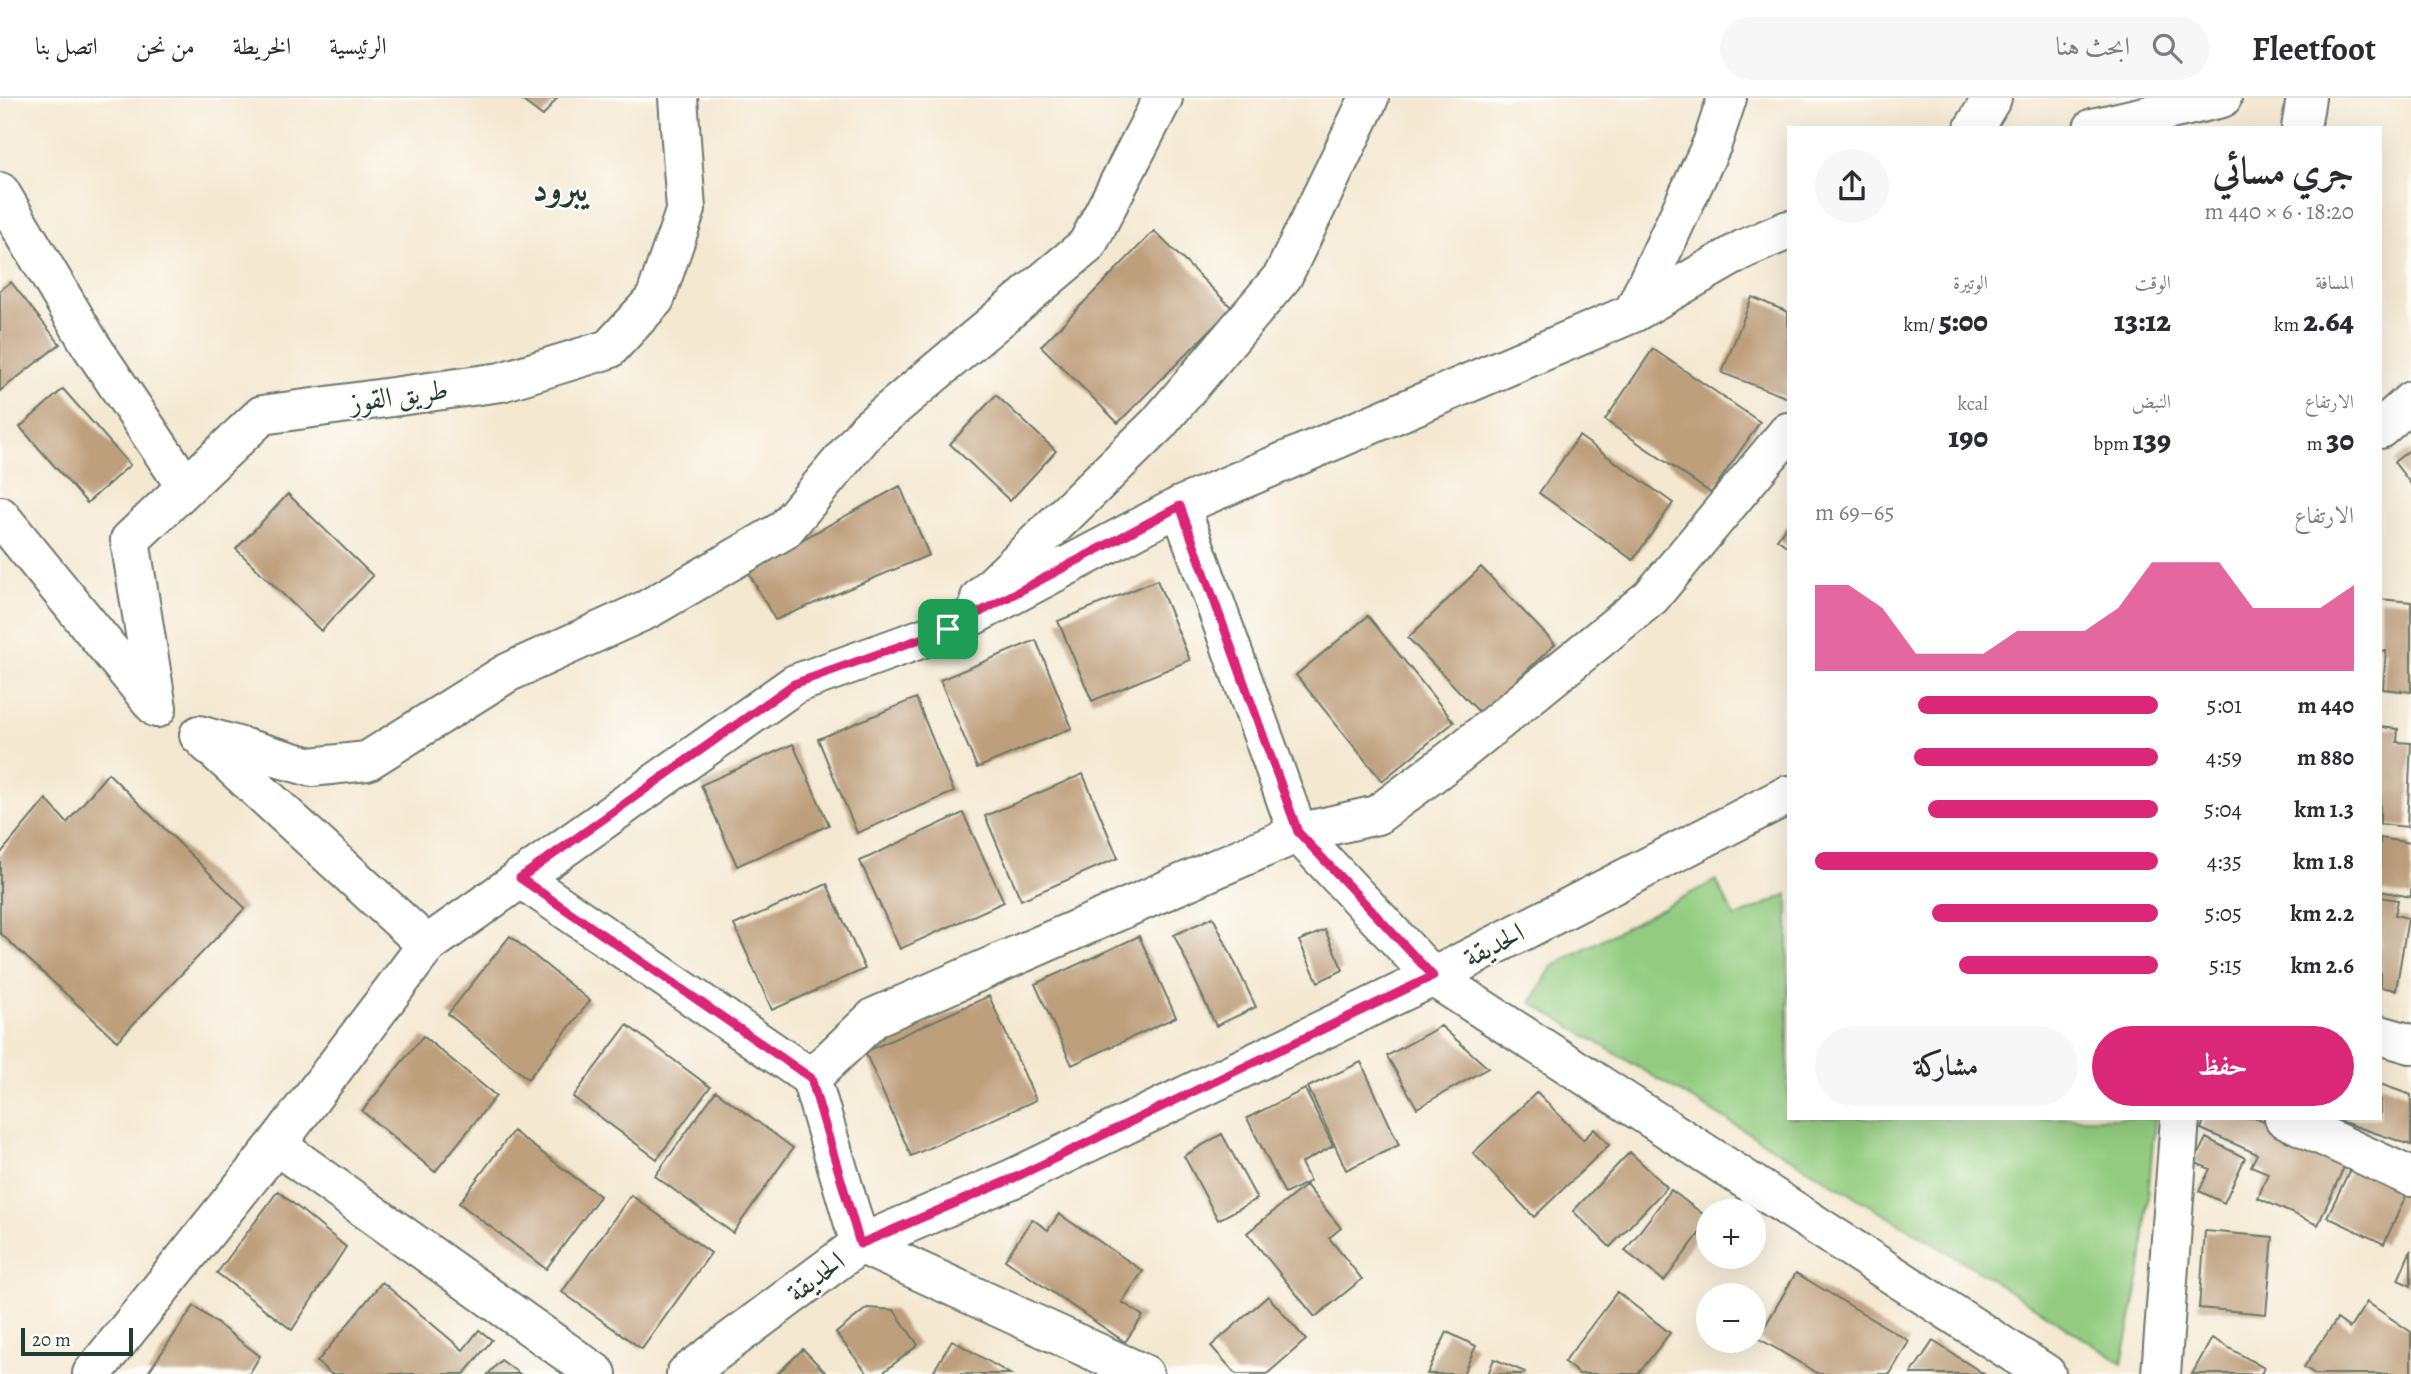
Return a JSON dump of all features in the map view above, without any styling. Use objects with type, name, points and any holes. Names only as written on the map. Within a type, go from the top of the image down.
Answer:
[{"type":"street","name":"طريق القوز","points":[[157,708],[130,540],[262,415],[500,382],[609,349],[655,299],[686,209],[678,98]]},
{"type":"street","points":[[199,735],[311,767],[367,761],[507,673],[649,609],[783,530],[869,428],[971,340],[1087,246],[1163,98]]},
{"type":"street","points":[[948,629],[1158,424],[1283,276],[1347,115],[1368,98]]},
{"type":"street","points":[[1633,313],[1712,144],[1727,98]]},
{"type":"street","points":[[1975,126],[1992,98]]},
{"type":"street","points":[[2102,126],[2222,98]]},
{"type":"street","points":[[2301,126],[2306,98]]},
{"type":"street","points":[[0,192],[90,344],[186,487]]},
{"type":"street","points":[[92,1374],[276,1145],[427,945],[794,684],[948,629],[1180,506],[1633,313],[1744,249],[1787,230]]},
{"type":"street","points":[[2382,427],[2411,401]]},
{"type":"street","points":[[811,1078],[875,1017],[1298,832],[1377,815],[1452,759],[1651,597],[1787,433]]},
{"type":"street","points":[[1180,506],[1298,832],[1433,976],[2046,1374]]},
{"type":"street","points":[[0,516],[157,708],[199,735],[427,945]]},
{"type":"street","name":"الحديقة","points":[[686,1374],[860,1244],[1014,1178],[1433,976],[1787,796]]},
{"type":"street","points":[[520,878],[811,1078],[860,1244],[1144,1374]]},
{"type":"street","points":[[2382,1036],[2411,1044]]},
{"type":"street","points":[[2161,1374],[2180,1120]]},
{"type":"street","points":[[2288,1120],[2411,1177]]},
{"type":"street","points":[[276,1145],[597,1374]]},
{"type":"green space","points":[[1716,880],[1735,918],[1787,894],[1787,1120],[2155,1120],[2142,1265],[2122,1363],[1974,1268],[1531,1003],[1553,965]]},
{"type":"building","points":[[519,98],[557,98],[543,116]]},
{"type":"building","points":[[1154,231],[1232,308],[1118,423],[1041,346]]},
{"type":"building","points":[[11,282],[60,344],[0,391],[0,290]]},
{"type":"building","points":[[1752,297],[1787,312],[1787,398],[1722,373]]},
{"type":"building","points":[[1653,349],[1760,422],[1711,493],[1605,420]]},
{"type":"building","points":[[63,389],[130,465],[87,503],[20,427]]},
{"type":"building","points":[[996,395],[1056,451],[1010,501],[950,444]]},
{"type":"building","points":[[1579,436],[1673,503],[1633,560],[1539,493]]},
{"type":"building","points":[[2411,449],[2411,484],[2394,462]]},
{"type":"building","points":[[900,486],[929,555],[775,620],[747,570]]},
{"type":"building","points":[[288,494],[373,576],[321,631],[236,549]]},
{"type":"building","points":[[1787,525],[1787,546],[1777,539]]},
{"type":"building","points":[[1481,567],[1555,644],[1481,714],[1408,638]]},
{"type":"building","points":[[1157,580],[1190,660],[1092,701],[1058,621]]},
{"type":"building","points":[[2382,599],[2411,602],[2411,692],[2383,689],[2386,651],[2382,651]]},
{"type":"building","points":[[1368,616],[1454,722],[1382,781],[1296,675]]},
{"type":"building","points":[[1036,640],[1072,728],[977,768],[940,680]]},
{"type":"building","points":[[916,698],[954,792],[857,833],[818,739]]},
{"type":"building","points":[[2382,727],[2398,729],[2397,742],[2411,743],[2407,827],[2382,824]]},
{"type":"building","points":[[793,744],[829,825],[737,866],[701,785]]},
{"type":"building","points":[[108,773],[245,908],[117,1041],[0,933],[0,854],[46,799],[67,823]]},
{"type":"building","points":[[1083,774],[1118,858],[1021,900],[985,816]]},
{"type":"building","points":[[963,813],[1004,902],[900,949],[860,861]]},
{"type":"building","points":[[2382,838],[2411,843],[2411,897],[2382,891]]},
{"type":"building","points":[[827,884],[865,969],[772,1010],[734,925]]},
{"type":"building","points":[[2382,897],[2398,900],[2395,915],[2408,918],[2396,990],[2382,987]]},
{"type":"building","points":[[1213,917],[1256,1007],[1216,1026],[1174,935]]},
{"type":"building","points":[[1325,930],[1343,970],[1318,982],[1299,941]]},
{"type":"building","points":[[510,936],[590,1001],[528,1079],[448,1014]]},
{"type":"building","points":[[1139,936],[1176,1017],[1072,1065],[1035,984]]},
{"type":"building","points":[[989,996],[1036,1100],[911,1156],[865,1052]]},
{"type":"building","points":[[627,1025],[710,1087],[657,1159],[573,1097]]},
{"type":"building","points":[[1441,1026],[1488,1068],[1417,1108],[1387,1056]]},
{"type":"building","points":[[423,1036],[496,1096],[435,1172],[362,1111]]},
{"type":"building","points":[[1361,1062],[1399,1145],[1346,1170],[1308,1087]]},
{"type":"building","points":[[2382,1085],[2411,1095],[2411,1145],[2337,1120],[2382,1120]]},
{"type":"building","points":[[1305,1089],[1333,1146],[1301,1163],[1310,1181],[1285,1194],[1247,1118]]},
{"type":"building","points":[[716,1091],[793,1148],[733,1233],[655,1176]]},
{"type":"building","points":[[1537,1092],[1583,1140],[1594,1129],[1609,1145],[1534,1217],[1473,1153]]},
{"type":"building","points":[[2204,1120],[2262,1120],[2348,1158],[2318,1225],[2258,1198],[2268,1173],[2251,1166],[2257,1154],[2201,1129]]},
{"type":"building","points":[[513,1131],[600,1196],[546,1269],[459,1203]]},
{"type":"building","points":[[1222,1134],[1257,1199],[1218,1220],[1184,1156]]},
{"type":"building","points":[[2206,1138],[2245,1158],[2224,1203],[2199,1191],[2210,1169],[2194,1162]]},
{"type":"building","points":[[1630,1152],[1667,1187],[1610,1247],[1573,1211]]},
{"type":"building","points":[[2353,1163],[2409,1189],[2384,1244],[2327,1217]]},
{"type":"building","points":[[1306,1185],[1341,1228],[1329,1238],[1362,1279],[1315,1317],[1247,1233]]},
{"type":"building","points":[[1671,1190],[1696,1209],[1696,1238],[1664,1281],[1625,1251]]},
{"type":"building","points":[[278,1191],[346,1247],[292,1330],[217,1273]]},
{"type":"building","points":[[631,1195],[711,1253],[642,1349],[562,1292]]},
{"type":"building","points":[[1059,1214],[1143,1271],[1122,1302],[1143,1316],[1125,1342],[1005,1260],[1032,1219],[1048,1230]]},
{"type":"building","points":[[2205,1231],[2273,1237],[2266,1314],[2199,1308]]},
{"type":"building","points":[[2411,1250],[2411,1286],[2398,1280]]},
{"type":"building","points":[[1796,1273],[1909,1341],[1890,1374],[1819,1374],[1766,1343],[1766,1324]]},
{"type":"building","points":[[382,1282],[463,1350],[479,1330],[492,1340],[464,1374],[331,1374],[317,1362]]},
{"type":"building","points":[[1617,1292],[1670,1333],[1638,1374],[1579,1374],[1564,1362]]},
{"type":"building","points":[[1268,1296],[1306,1340],[1267,1374],[1236,1374],[1211,1346]]},
{"type":"building","points":[[2367,1302],[2411,1332],[2411,1374],[2315,1374],[2304,1367],[2337,1319],[2350,1328]]},
{"type":"building","points":[[194,1306],[260,1356],[249,1374],[147,1374]]},
{"type":"building","points":[[867,1308],[894,1310],[918,1345],[881,1374],[868,1374],[836,1333]]},
{"type":"building","points":[[1447,1332],[1476,1346],[1463,1374],[1427,1374]]},
{"type":"building","points":[[2212,1338],[2264,1368],[2261,1374],[2192,1374]]},
{"type":"building","points":[[952,1340],[1010,1374],[932,1374]]},
{"type":"building","points":[[1933,1341],[1984,1374],[1911,1374]]},
{"type":"building","points":[[803,1349],[827,1374],[777,1374]]},
{"type":"building","points":[[1494,1359],[1525,1372],[1488,1374]]},
{"type":"building","points":[[501,1360],[520,1374],[488,1374]]},
{"type":"district","name":"يبرود","points":[[560,188]]},
{"type":"route","points":[[1180,506],[1298,832],[1433,976],[1014,1178],[860,1244],[811,1078],[520,878],[794,684],[948,629],[1180,506]]}]
